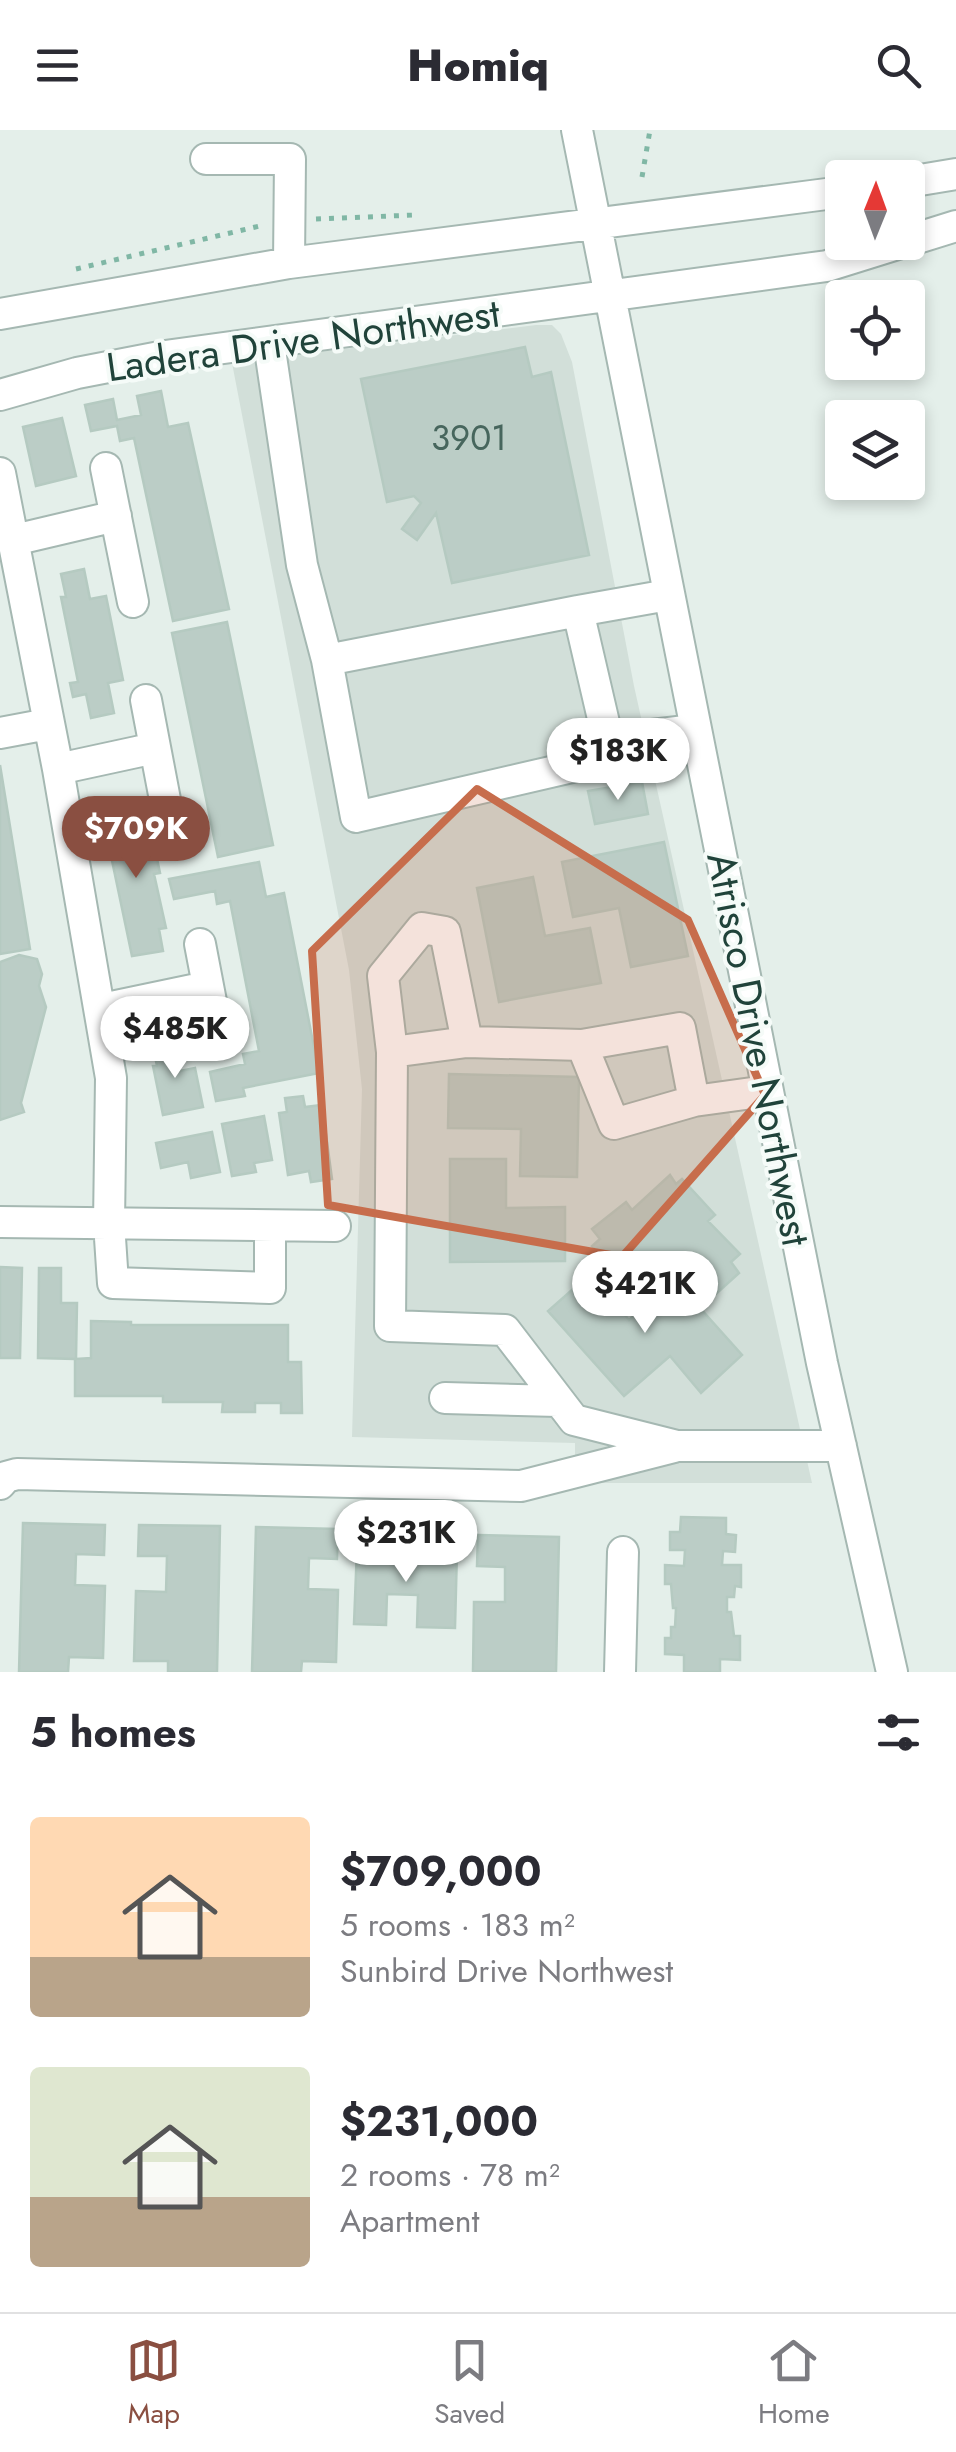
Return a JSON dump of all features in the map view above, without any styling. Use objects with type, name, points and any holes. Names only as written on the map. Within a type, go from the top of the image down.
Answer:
[{"type":"street","name":"Atrisco Drive Northwest","points":[[577,130],[767,1091],[892,1672]]},
{"type":"street","points":[[206,159],[290,159],[289,263]]},
{"type":"street","points":[[925,179],[956,174]]},
{"type":"street","name":"Ladera Drive Northwest","points":[[0,314],[71,298],[289,263],[825,194]]},
{"type":"street","name":"Ladera Drive Northwest","points":[[925,236],[956,226]]},
{"type":"street","name":"Ladera Drive Northwest","points":[[0,395],[77,373],[165,356],[852,260]]},
{"type":"street","points":[[269,343],[302,565],[327,660],[356,817],[594,762],[644,736],[694,730]]},
{"type":"street","points":[[106,468],[134,602]]},
{"type":"street","points":[[0,473],[102,1009],[111,1078],[109,1223],[113,1282],[270,1288],[270,1226]]},
{"type":"street","points":[[14,540],[116,516]]},
{"type":"street","points":[[327,660],[668,595]]},
{"type":"street","points":[[578,611],[611,753]]},
{"type":"street","points":[[146,700],[166,805]]},
{"type":"street","points":[[0,733],[48,724]]},
{"type":"street","points":[[58,768],[155,748]]},
{"type":"street","points":[[467,1042],[444,932],[422,928],[384,976],[392,1052],[390,1326],[505,1330],[574,1420],[677,1446],[841,1446]]},
{"type":"street","points":[[200,944],[218,1038]]},
{"type":"street","points":[[102,1009],[207,987]]},
{"type":"street","points":[[392,1052],[467,1042],[582,1045],[680,1028],[694,1100]]},
{"type":"street","points":[[582,1045],[614,1124],[694,1100],[767,1091]]},
{"type":"street","points":[[0,1222],[335,1226]]},
{"type":"street","points":[[446,1398],[558,1401]]},
{"type":"street","points":[[0,1484],[16,1474],[521,1486],[677,1446]]},
{"type":"street","points":[[620,1672],[624,1552]]},
{"type":"path","points":[[642,176],[650,130]]},
{"type":"path","points":[[76,269],[269,224]]},
{"type":"highlighted area","points":[[477,789],[688,920],[765,1095],[622,1257],[328,1205],[312,951]]},
{"type":"shaded area","points":[[552,325],[561,334],[572,362],[634,686],[812,1483],[575,1483],[575,1443],[352,1437],[362,1089],[349,970],[232,363]]},
{"type":"building","points":[[525,347],[532,377],[551,372],[589,555],[452,583],[436,513],[417,540],[402,529],[421,503],[414,496],[387,502],[361,379]]},
{"type":"building","points":[[161,391],[168,427],[188,423],[229,609],[173,621],[134,438],[120,441],[117,426],[91,431],[85,405],[113,399],[117,420],[141,415],[137,396]]},
{"type":"building","points":[[62,418],[76,476],[36,486],[23,427]]},
{"type":"building","points":[[84,569],[90,599],[106,596],[123,680],[108,683],[114,713],[91,718],[86,694],[73,697],[70,683],[78,682],[61,597],[66,597],[61,574]]},
{"type":"building","points":[[227,622],[273,845],[218,857],[172,633]]},
{"type":"building","points":[[0,765],[30,949],[0,954]]},
{"type":"building","points":[[642,782],[648,814],[595,824],[588,791]]},
{"type":"building","points":[[129,804],[135,833],[151,830],[160,873],[154,874],[166,928],[159,929],[163,951],[132,956],[106,832],[111,831],[106,808]]},
{"type":"building","points":[[664,842],[688,956],[631,967],[619,908],[573,917],[562,862]]},
{"type":"building","points":[[259,862],[266,897],[284,893],[319,1073],[243,1088],[245,1096],[216,1101],[210,1072],[245,1064],[243,1054],[259,1051],[230,901],[217,904],[215,891],[174,899],[169,879]]},
{"type":"building","points":[[533,877],[545,936],[590,928],[601,983],[499,1002],[477,888]]},
{"type":"building","points":[[19,955],[37,959],[42,974],[39,986],[46,1007],[21,1103],[24,1112],[0,1120],[0,962]]},
{"type":"building","points":[[173,1038],[180,1071],[195,1068],[203,1107],[163,1115],[152,1042]]},
{"type":"building","points":[[449,1074],[579,1077],[577,1177],[520,1176],[521,1129],[448,1128]]},
{"type":"building","points":[[303,1096],[305,1107],[322,1105],[332,1179],[311,1182],[309,1171],[288,1175],[279,1113],[287,1112],[285,1098]]},
{"type":"building","points":[[264,1116],[272,1160],[254,1163],[256,1172],[232,1176],[222,1124]]},
{"type":"building","points":[[212,1132],[220,1172],[191,1178],[188,1162],[161,1168],[156,1143]]},
{"type":"building","points":[[450,1159],[506,1159],[506,1208],[565,1207],[565,1261],[450,1262]]},
{"type":"building","points":[[670,1175],[676,1184],[682,1179],[715,1215],[708,1221],[740,1254],[731,1262],[739,1273],[707,1302],[664,1257],[630,1288],[592,1246],[600,1239],[592,1229],[626,1202],[632,1210]]},
{"type":"building","points":[[0,1267],[22,1268],[20,1358],[0,1358]]},
{"type":"building","points":[[39,1268],[61,1268],[61,1303],[77,1303],[76,1359],[91,1358],[91,1321],[131,1325],[288,1325],[288,1362],[301,1362],[302,1413],[281,1413],[281,1403],[255,1403],[255,1412],[222,1412],[223,1402],[163,1402],[163,1396],[75,1396],[75,1359],[38,1358]]},
{"type":"building","points":[[590,1274],[629,1320],[674,1279],[742,1355],[701,1393],[670,1356],[624,1396],[548,1311]]},
{"type":"building","points":[[681,1517],[726,1518],[726,1534],[736,1535],[735,1552],[723,1551],[722,1565],[741,1565],[741,1587],[735,1586],[734,1597],[727,1597],[734,1636],[740,1636],[740,1660],[720,1659],[720,1672],[684,1672],[684,1655],[665,1654],[665,1638],[671,1638],[676,1608],[671,1584],[665,1584],[665,1565],[684,1566],[685,1550],[670,1550],[670,1532],[680,1532]]},
{"type":"building","points":[[23,1523],[105,1525],[104,1555],[76,1554],[75,1585],[105,1586],[103,1658],[69,1657],[68,1672],[19,1672]]},
{"type":"building","points":[[139,1525],[220,1526],[217,1672],[168,1672],[168,1661],[134,1661],[136,1591],[166,1592],[167,1556],[138,1556]]},
{"type":"building","points":[[256,1527],[338,1529],[337,1559],[309,1558],[308,1589],[338,1590],[336,1662],[302,1661],[301,1672],[252,1672]]},
{"type":"building","points":[[478,1535],[559,1537],[556,1672],[473,1671],[474,1602],[505,1602],[505,1567],[477,1566]]},
{"type":"building","points":[[357,1548],[457,1551],[455,1628],[417,1627],[418,1595],[387,1594],[386,1625],[354,1624]]}]
